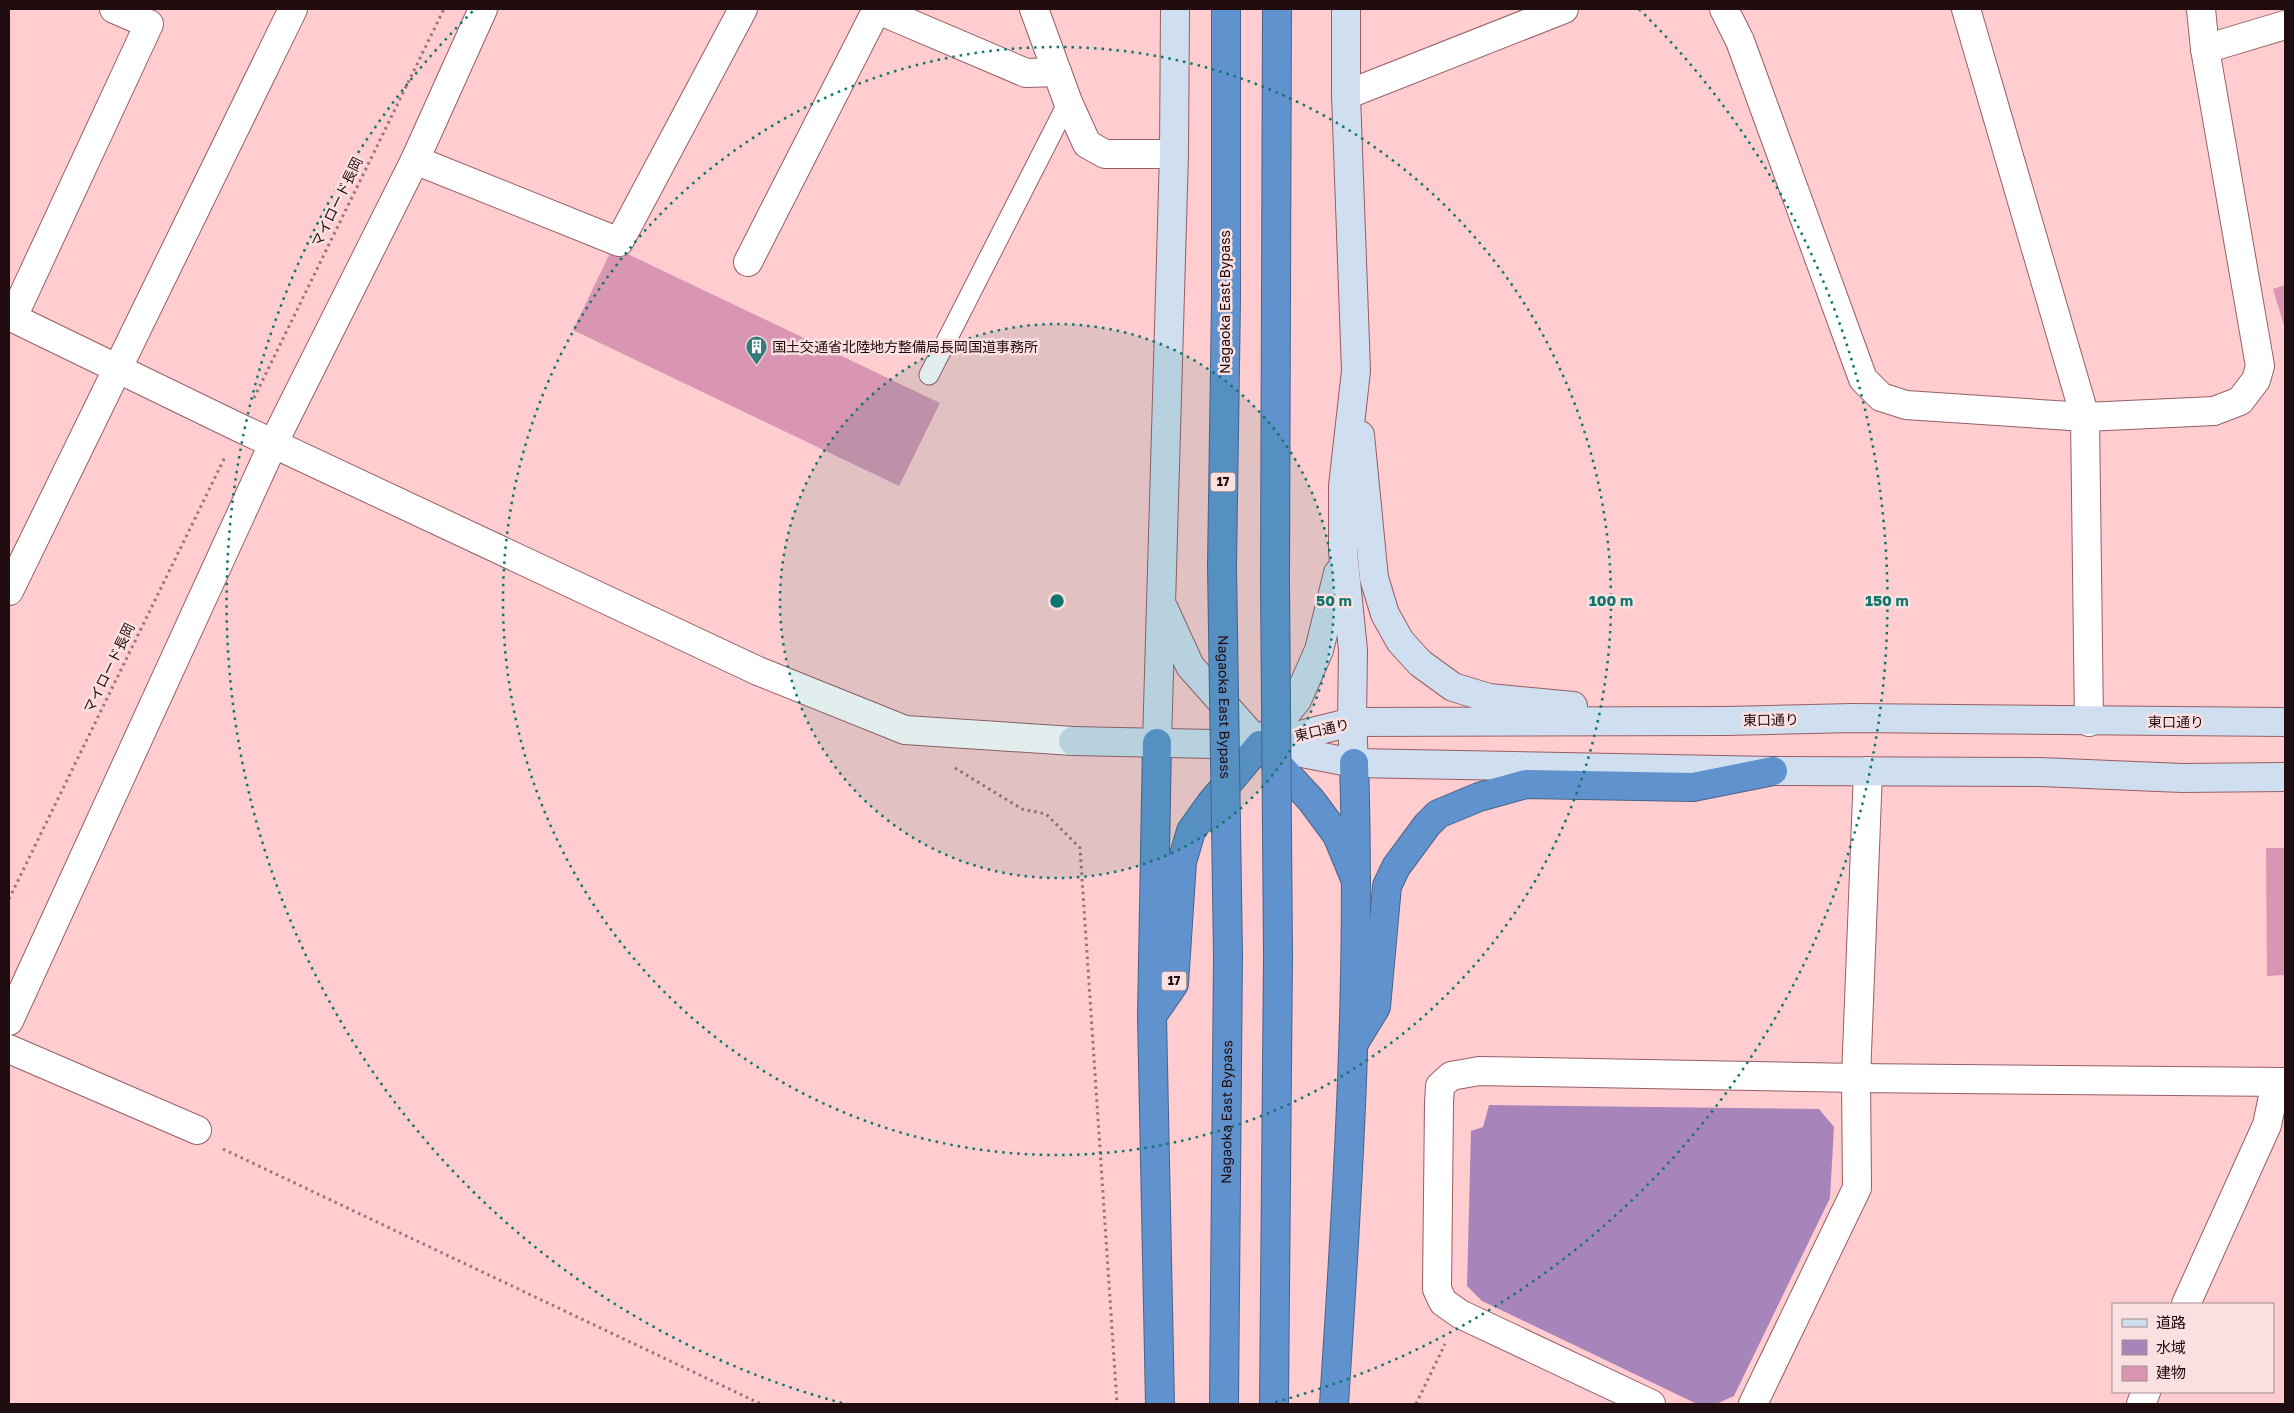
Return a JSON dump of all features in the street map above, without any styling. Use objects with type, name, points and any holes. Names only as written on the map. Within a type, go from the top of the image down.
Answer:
[{"type":"highway","name":"Nagaoka East Bypass","points":[[1224,1404],[1228,955],[1222,566],[1226,300],[1226,9]]},
{"type":"highway","points":[[1274,1404],[1278,955],[1275,591],[1277,9]]},
{"type":"highway","name":"17","points":[[1157,743],[1152,1016],[1160,1404]]},
{"type":"highway","name":"17","points":[[1152,1016],[1174,984],[1182,862],[1191,831],[1211,803],[1260,745],[1311,800],[1337,835],[1356,881]]},
{"type":"highway","name":"17","points":[[1334,1404],[1354,1043],[1356,881],[1354,763]]},
{"type":"highway","points":[[1354,1043],[1376,1007],[1387,886],[1396,867],[1427,825],[1438,814],[1479,797],[1526,784],[1692,787],[1773,771]]},
{"type":"street","points":[[114,9],[149,24],[11,316],[118,369],[274,442]]},
{"type":"street","points":[[9,591],[293,9]]},
{"type":"street","points":[[9,1021],[274,442],[415,160],[483,9]]},
{"type":"street","points":[[415,160],[619,242],[743,9]]},
{"type":"street","points":[[748,262],[876,9],[1026,74],[1057,72]]},
{"type":"street","points":[[1034,9],[1068,102],[1087,144],[1105,154],[1174,154]]},
{"type":"street","name":"17","points":[[1157,743],[1174,154],[1175,9]]},
{"type":"street","name":"17","points":[[1346,9],[1346,95],[1356,371],[1343,486],[1343,552],[1353,650],[1352,722],[1354,763]]},
{"type":"street","points":[[1346,95],[1564,9]]},
{"type":"street","points":[[1724,9],[1740,41],[1863,379],[1881,397],[1906,405],[2085,417],[2214,410],[2240,401],[2256,380],[2260,366],[2206,49],[2201,9]]},
{"type":"street","points":[[1966,9],[2085,417],[2089,722]]},
{"type":"street","points":[[2206,49],[2285,25]]},
{"type":"street","points":[[1356,371],[1355,400],[1374,578],[1385,614],[1400,641],[1420,663],[1454,687],[1489,698],[1727,721]]},
{"type":"street","name":"東口通り","points":[[274,442],[758,671],[905,730],[1073,741],[1260,745],[1354,763],[1773,771],[2040,772],[2182,778],[2285,777]]},
{"type":"street","name":"17","points":[[1162,603],[1190,666],[1260,745],[1297,700],[1316,658],[1343,552]]},
{"type":"street","name":"東口通り","points":[[1260,745],[1352,722],[1727,721],[1853,718],[2089,722],[2285,722]]},
{"type":"street","points":[[1753,1404],[1857,1188],[1856,1078],[1868,771]]},
{"type":"street","points":[[9,1049],[197,1130]]},
{"type":"street","points":[[1651,1404],[1460,1314],[1443,1302],[1437,1289],[1439,1103],[1440,1086],[1451,1076],[1479,1071],[1856,1078],[2281,1082],[2268,1125],[2186,1303]]},
{"type":"lane","points":[[929,375],[1068,102]]},
{"type":"path","name":"マイロード長岡","points":[[251,404],[444,9]]},
{"type":"path","name":"マイロード長岡","points":[[9,899],[226,456]]},
{"type":"path","points":[[954,767],[1022,809],[1046,814],[1080,848],[1118,1404]]},
{"type":"path","points":[[197,1130],[213,1144],[761,1404]]},
{"type":"path","points":[[1416,1404],[1460,1314]]},
{"type":"water","points":[[1489,1105],[1819,1109],[1834,1127],[1830,1198],[1734,1396],[1716,1404],[1697,1404],[1482,1301],[1467,1286],[1471,1131],[1483,1127]]},
{"type":"building","name":"国土交通省北陸地方整備局長岡国道事務所","points":[[613,247],[940,403],[899,486],[573,330]]},
{"type":"building","points":[[2285,285],[2285,329],[2273,289]]},
{"type":"building","points":[[2266,848],[2285,848],[2285,975],[2267,976]]},
{"type":"place","name":"国土交通省北陸地方整備局長岡国道事務所","points":[[756,366]]}]
